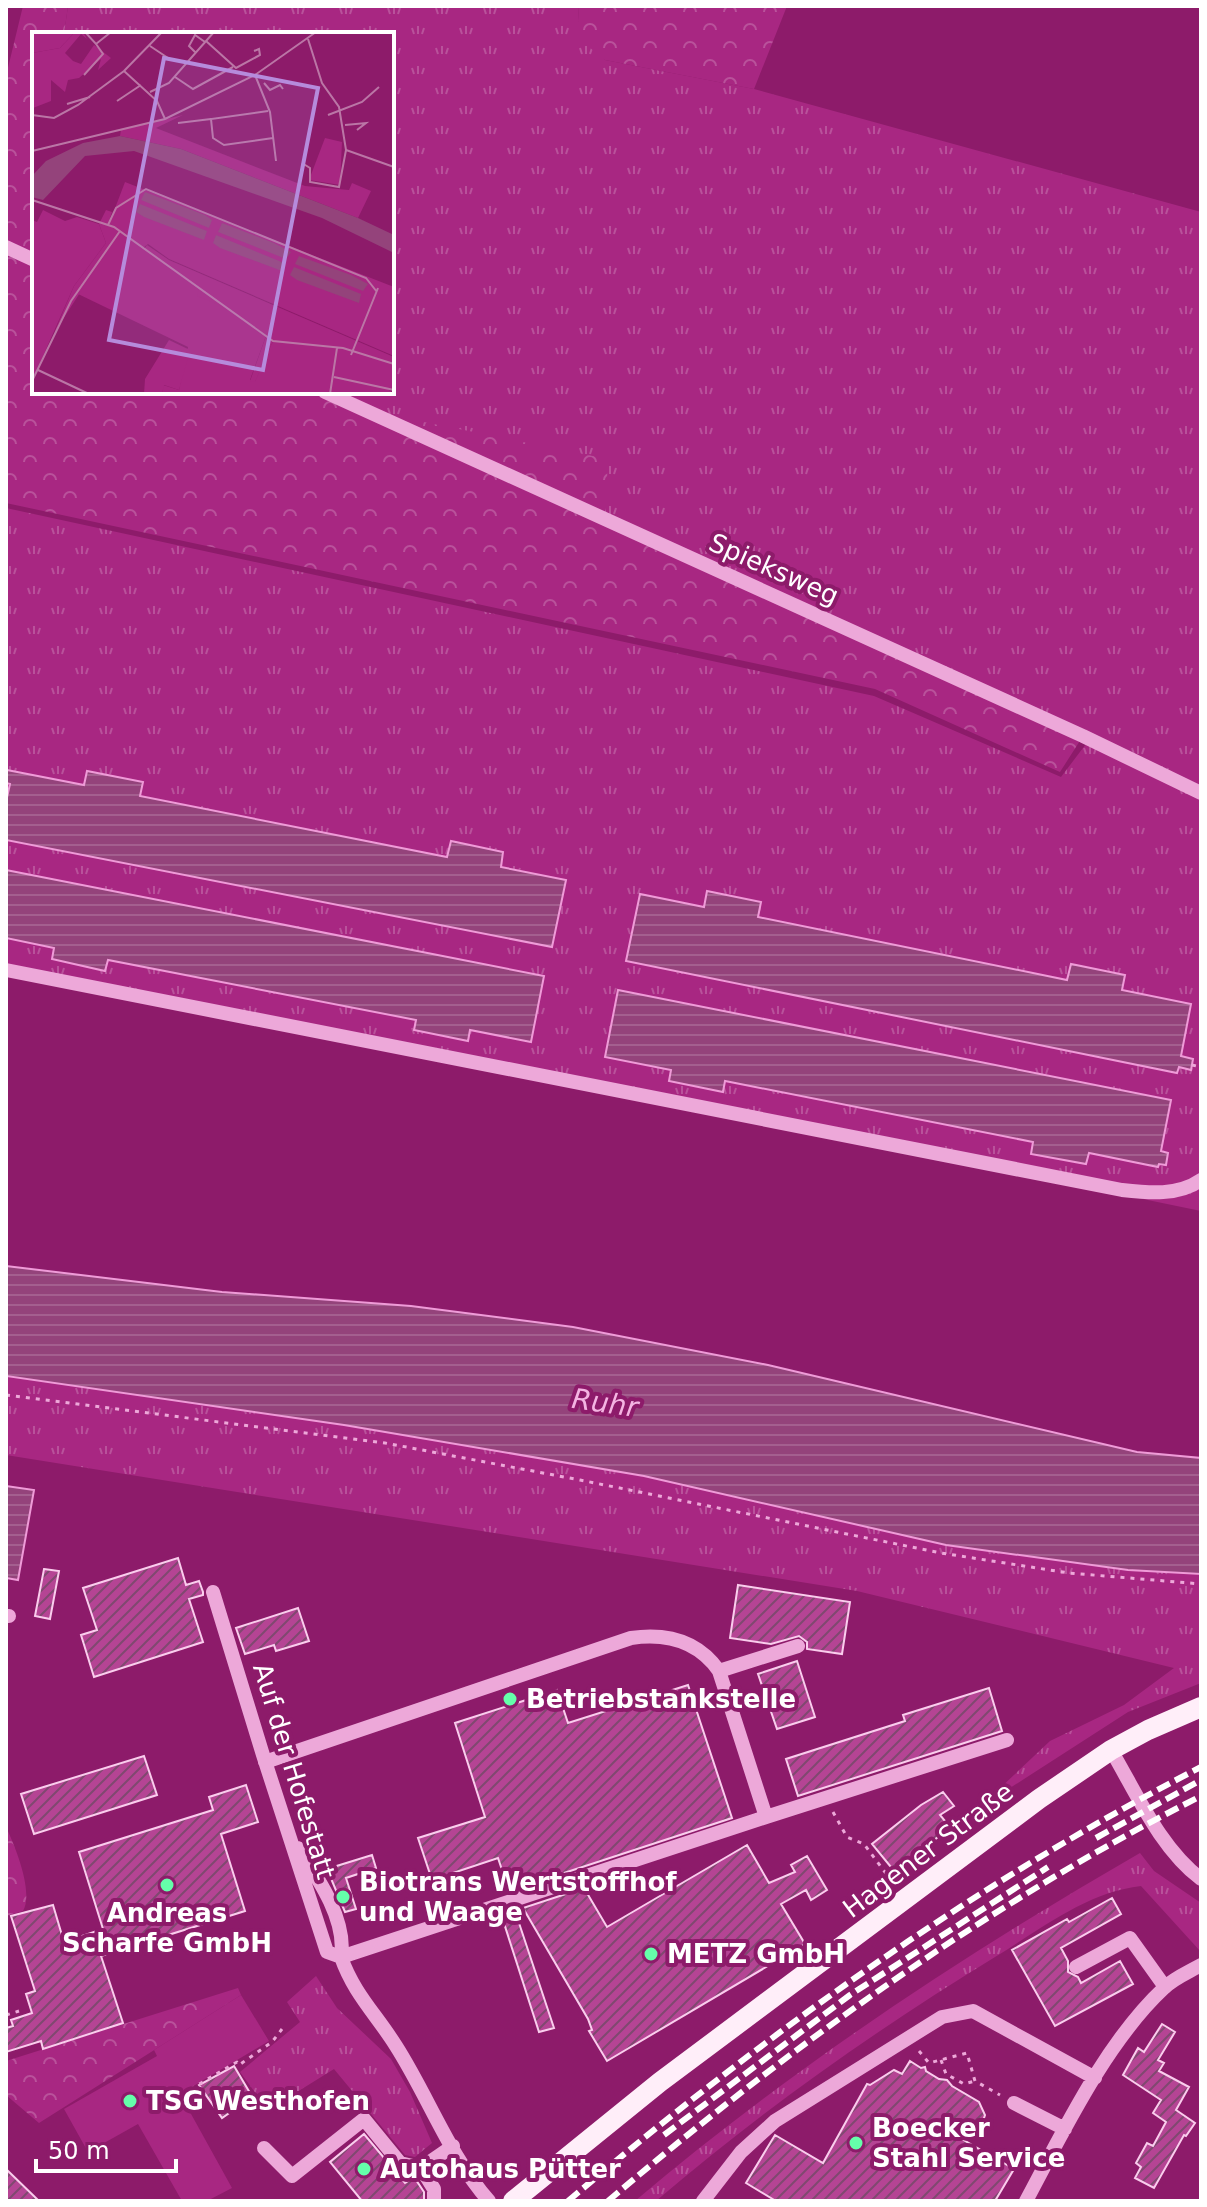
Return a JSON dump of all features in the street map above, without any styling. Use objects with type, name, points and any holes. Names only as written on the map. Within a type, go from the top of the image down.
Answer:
[{"type":"main road","name":"Hagener Straße","points":[[513,2201],[660,2082],[1039,1799],[1111,1750],[1201,1707]]},
{"type":"street","points":[[6,247],[32,259]]},
{"type":"street","name":"Spieksweg","points":[[329,394],[1083,736],[1201,793]]},
{"type":"street","points":[[6,970],[1122,1190],[1154,1193],[1193,1186],[1201,1180]]},
{"type":"street","name":"Auf der Hofestatt","points":[[213,1592],[327,1952],[341,1957],[357,1994],[395,2044],[453,2146],[489,2201]]},
{"type":"street","points":[[265,1762],[631,1638],[654,1635],[676,1638],[709,1657],[719,1671],[766,1817]]},
{"type":"street","points":[[719,1671],[798,1646]]},
{"type":"street","points":[[288,1833],[319,1889],[336,1937],[343,1944],[341,1957],[1007,1740]]},
{"type":"street","points":[[1111,1750],[1147,1813],[1174,1852],[1201,1879]]},
{"type":"street","points":[[300,1871],[319,1889]]},
{"type":"street","points":[[1076,1967],[1130,1938],[1165,1987]]},
{"type":"street","points":[[1026,2201],[1095,2078],[1133,2023],[1165,1987],[1201,1965]]},
{"type":"street","points":[[703,2201],[756,2136],[775,2121],[942,2017],[973,2011],[1095,2078]]},
{"type":"street","points":[[1014,2103],[1065,2129]]},
{"type":"street","points":[[264,2148],[292,2176],[364,2119],[400,2163],[421,2168],[434,2189],[434,2201]]},
{"type":"street","points":[[421,2168],[453,2146]]},
{"type":"path","points":[[1192,1065],[1201,1067]]},
{"type":"path","points":[[6,1395],[385,1443],[941,1553],[1069,1573],[1201,1584]]},
{"type":"path","points":[[825,1798],[847,1837],[864,1844],[889,1879]]},
{"type":"path","points":[[6,2015],[19,2011]]},
{"type":"path","points":[[182,2094],[237,2062],[239,2065],[272,2042],[282,2029]]},
{"type":"path","points":[[909,2038],[929,2063],[967,2053],[975,2081],[1014,2103]]},
{"type":"path","points":[[941,2060],[946,2074],[964,2084],[975,2081]]},
{"type":"green space","points":[[23,6],[68,6],[64,32],[32,32],[32,394],[329,394],[364,410],[608,459],[605,519],[1083,736],[1060,772],[875,689],[6,503],[6,76]]},
{"type":"green space","points":[[68,6],[579,6],[578,21],[605,60],[754,89],[1201,212],[1201,793],[329,394],[394,394],[394,32],[64,32]]},
{"type":"green space","points":[[579,6],[787,6],[754,89],[605,60],[584,43],[578,21]]},
{"type":"green space","points":[[6,508],[874,696],[1061,777],[1086,744],[1201,798],[1201,1211],[6,964]]},
{"type":"green space","points":[[6,1376],[344,1425],[644,1476],[946,1545],[1128,1570],[1201,1574],[1201,1683],[1128,1712],[979,1808],[1050,1741],[1124,1705],[1174,1668],[857,1591],[6,1455]]},
{"type":"green space","points":[[6,1827],[22,1869],[26,1903],[23,1911],[6,1916]]},
{"type":"green space","points":[[1140,1853],[1154,1871],[1201,1903],[1201,1952],[1141,1886],[1083,1904],[863,2042],[778,2103],[656,2201],[635,2201],[755,2105],[880,2015],[1008,1932]]},
{"type":"green space","points":[[316,1976],[337,2008],[391,2059],[410,2092],[432,2143],[415,2157],[405,2155],[334,2069],[268,2110],[240,2072],[300,2022],[287,2002]]},
{"type":"green space","points":[[238,1988],[241,1995],[39,2123],[6,2095],[6,2061]]},
{"type":"green space","name":"TSG Westhofen","points":[[241,1995],[269,2041],[180,2094],[232,2188],[207,2201],[182,2201],[138,2124],[88,2152],[64,2109],[157,2056],[154,2050]]},
{"type":"water","points":[[7,770],[84,785],[87,771],[143,782],[140,796],[447,857],[451,841],[503,852],[501,867],[566,880],[552,947],[6,840],[6,802],[10,784],[6,783]]},
{"type":"water","points":[[6,870],[544,976],[531,1042],[470,1030],[468,1041],[414,1030],[416,1020],[108,960],[105,971],[52,959],[54,948],[6,938]]},
{"type":"water","points":[[707,891],[761,902],[758,917],[1067,980],[1071,964],[1125,975],[1122,990],[1191,1004],[1181,1056],[1193,1059],[1191,1070],[1179,1067],[1177,1073],[626,961],[640,894],[704,907]]},
{"type":"water","points":[[618,990],[1171,1100],[1161,1151],[1168,1153],[1166,1165],[1159,1164],[1158,1167],[1089,1153],[1086,1164],[1031,1154],[1033,1142],[725,1081],[723,1092],[669,1081],[671,1070],[605,1057]]},
{"type":"water","name":"Ruhr","points":[[6,1266],[222,1292],[411,1306],[573,1327],[768,1365],[1137,1452],[1201,1458],[1201,1574],[1128,1570],[946,1545],[644,1476],[344,1425],[6,1376]]},
{"type":"water","points":[[6,1486],[34,1490],[18,1580],[6,1578]]},
{"type":"building","points":[[178,1558],[186,1585],[199,1581],[203,1592],[203,1595],[189,1599],[203,1642],[94,1677],[81,1635],[97,1630],[83,1588]]},
{"type":"building","points":[[44,1569],[59,1571],[50,1619],[35,1616]]},
{"type":"building","points":[[738,1585],[850,1602],[842,1654],[807,1649],[807,1642],[799,1636],[771,1644],[730,1638]]},
{"type":"building","points":[[298,1608],[309,1641],[276,1651],[274,1645],[245,1654],[236,1628]]},
{"type":"building","points":[[797,1661],[815,1717],[777,1729],[758,1674]]},
{"type":"building","points":[[688,1685],[732,1818],[509,1891],[498,1858],[432,1880],[418,1838],[485,1817],[455,1723],[557,1690],[568,1723]]},
{"type":"building","points":[[989,1688],[1002,1731],[798,1796],[786,1759],[905,1721],[903,1715]]},
{"type":"building","points":[[144,1756],[157,1795],[34,1834],[21,1794]]},
{"type":"building","points":[[246,1785],[258,1822],[221,1834],[245,1911],[101,1956],[123,2023],[43,2049],[41,2041],[6,2052],[6,2028],[13,2026],[11,2020],[32,2013],[26,1994],[35,1991],[11,1916],[53,1905],[64,1942],[103,1929],[79,1852],[213,1810],[209,1797]]},
{"type":"building","points":[[943,1792],[954,1806],[940,1815],[950,1827],[895,1872],[872,1844],[921,1805]]},
{"type":"building","name":"METZ GmbH","points":[[747,1845],[769,1883],[795,1872],[791,1865],[807,1856],[827,1890],[811,1900],[806,1890],[781,1904],[805,1944],[607,2061],[589,2031],[592,2030],[588,2019],[523,1908],[584,1888],[607,1927]]},
{"type":"building","points":[[372,1855],[376,1868],[346,1878],[356,1909],[345,1912],[327,1869]]},
{"type":"building","points":[[1112,1898],[1121,1914],[1061,1948],[1068,1961],[1068,1972],[1078,1977],[1081,1983],[1120,1961],[1133,1984],[1055,2026],[1012,1950]]},
{"type":"building","points":[[516,1914],[554,2028],[539,2032],[502,1917]]},
{"type":"building","points":[[1162,2024],[1175,2032],[1158,2060],[1164,2063],[1159,2071],[1189,2087],[1176,2110],[1195,2123],[1184,2135],[1154,2188],[1135,2178],[1141,2167],[1136,2163],[1147,2143],[1153,2146],[1166,2122],[1153,2113],[1161,2100],[1123,2075],[1138,2048],[1144,2052]]},
{"type":"building","points":[[910,2061],[921,2068],[925,2067],[939,2079],[947,2080],[979,2102],[985,2115],[983,2121],[962,2139],[1014,2169],[995,2201],[776,2201],[746,2183],[775,2135],[823,2163],[867,2084],[894,2070],[902,2074]]},
{"type":"building","points":[[234,2066],[250,2093],[232,2104],[235,2109],[222,2118],[199,2085]]},
{"type":"building","name":"Autohaus Pütter","points":[[364,2134],[405,2183],[414,2177],[424,2192],[424,2201],[362,2201],[330,2162]]},
{"type":"building","points":[[6,2169],[39,2201],[6,2201]]},
{"type":"railway","points":[[568,2201],[717,2080],[872,1966],[1033,1861],[1201,1767]]},
{"type":"railway","points":[[1096,1838],[1201,1780]]},
{"type":"railway","points":[[608,2201],[747,2088],[893,1981],[1044,1883],[1201,1796]]},
{"type":"railway","points":[[664,2135],[850,1995],[1048,1867]]},
{"type":"place","name":"Betriebstankstelle","points":[[510,1699]]},
{"type":"place","name":"Andreas Scharfe GmbH","points":[[167,1885]]},
{"type":"place","name":"Biotrans Wertstoffhof und Waage","points":[[343,1897]]},
{"type":"place","name":"METZ GmbH","points":[[651,1954]]},
{"type":"place","name":"TSG Westhofen","points":[[130,2101]]},
{"type":"place","name":"Boecker Stahl Service","points":[[856,2143]]},
{"type":"place","name":"Autohaus Pütter","points":[[364,2169]]}]
